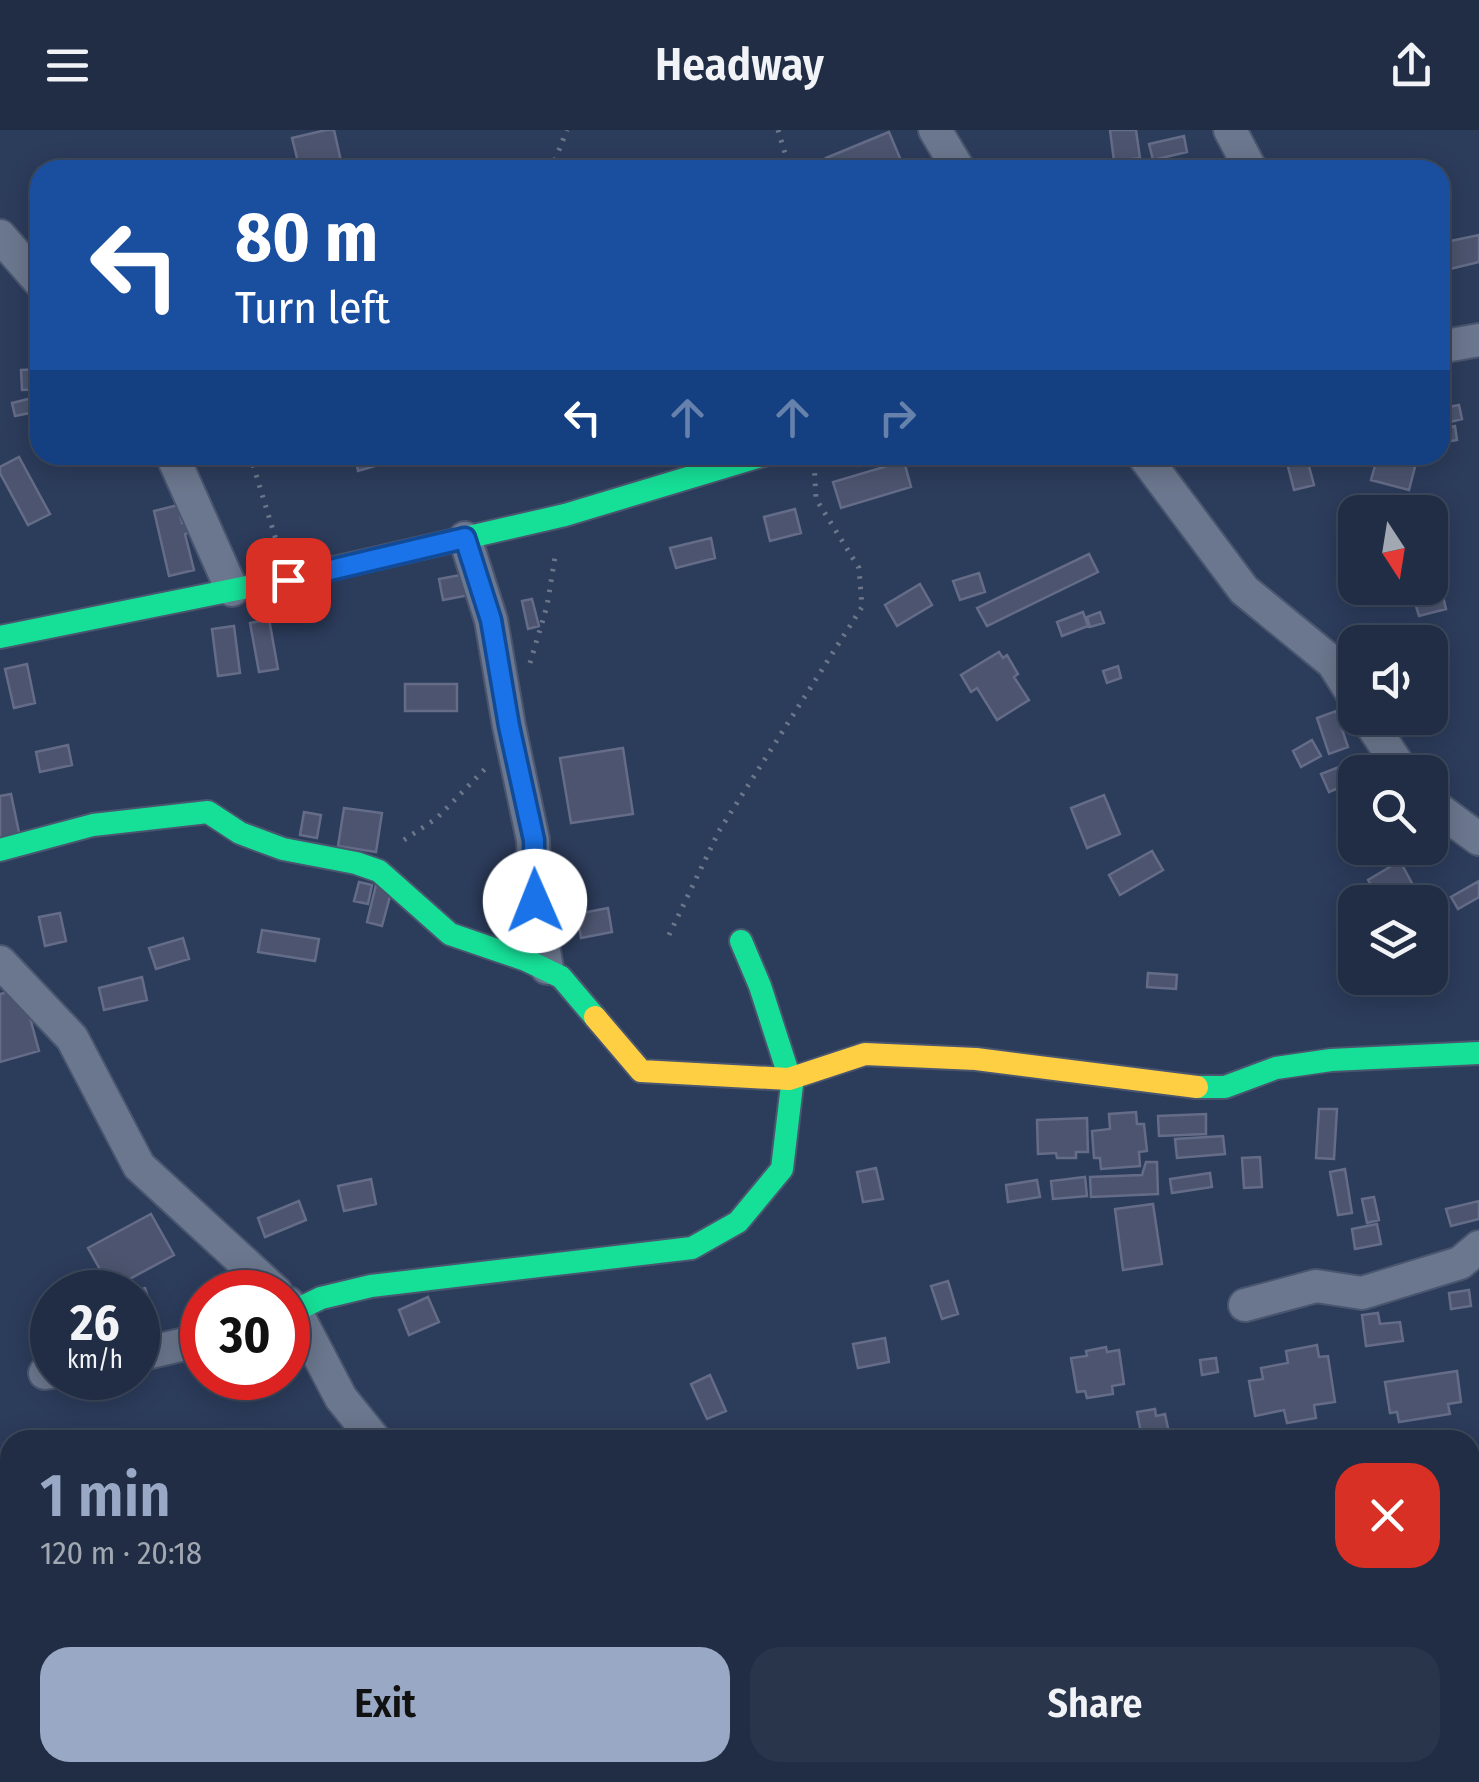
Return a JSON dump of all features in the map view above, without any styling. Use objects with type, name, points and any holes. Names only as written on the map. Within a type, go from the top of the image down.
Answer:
[{"type":"street","points":[[935,130],[952,160]]},
{"type":"street","points":[[1230,130],[1246,160]]},
{"type":"street","points":[[0,236],[30,270]]},
{"type":"street","points":[[1450,345],[1479,340]]},
{"type":"street","points":[[176,465],[232,590]]},
{"type":"street","points":[[0,637],[288,580],[565,515],[731,465]]},
{"type":"street","points":[[1151,465],[1244,590],[1338,670]]},
{"type":"street","points":[[465,538],[491,620],[534,840],[535,901],[547,968]]},
{"type":"street","points":[[0,850],[93,825],[208,812],[240,833],[283,849],[356,862],[394,881],[436,926],[450,934],[547,968],[572,989],[642,1071],[789,1078],[865,1054],[976,1059],[1208,1088],[1224,1087],[1276,1068],[1331,1060],[1479,1053]]},
{"type":"street","points":[[1448,817],[1479,840]]},
{"type":"street","points":[[310,1299],[371,1286],[692,1248],[738,1222],[782,1168],[792,1085],[741,941]]},
{"type":"street","points":[[0,962],[72,1038],[139,1166],[250,1270]]},
{"type":"street","points":[[1245,1305],[1316,1286],[1362,1293],[1460,1263],[1479,1247]]},
{"type":"street","points":[[310,1345],[340,1398],[367,1430]]},
{"type":"path","points":[[555,160],[567,130]]},
{"type":"path","points":[[778,130],[787,160]]},
{"type":"path","points":[[253,465],[288,580]]},
{"type":"path","points":[[669,935],[720,830],[862,607],[860,568],[816,499],[814,465]]},
{"type":"building","points":[[334,130],[341,160],[298,160],[292,138]]},
{"type":"building","points":[[1110,130],[1136,130],[1140,158],[1114,160]]},
{"type":"building","points":[[889,132],[901,160],[827,160]]},
{"type":"building","points":[[1184,136],[1187,152],[1153,160],[1149,144]]},
{"type":"building","points":[[1479,235],[1479,262],[1450,269],[1450,241]]},
{"type":"building","points":[[21,370],[30,370],[30,390],[22,390]]},
{"type":"building","points":[[30,398],[30,413],[15,416],[12,403]]},
{"type":"building","points":[[1459,405],[1462,419],[1450,422],[1450,407]]},
{"type":"building","points":[[1455,426],[1457,440],[1450,441],[1450,427]]},
{"type":"building","points":[[19,457],[50,514],[28,525],[0,473],[0,467]]},
{"type":"building","points":[[357,465],[378,465],[358,471]]},
{"type":"building","points":[[890,465],[905,465],[911,487],[841,508],[833,482]]},
{"type":"building","points":[[1288,465],[1309,465],[1314,485],[1294,490]]},
{"type":"building","points":[[1375,465],[1415,465],[1409,490],[1371,480]]},
{"type":"building","points":[[178,505],[182,523],[192,521],[195,531],[185,534],[194,570],[169,576],[154,511]]},
{"type":"building","points":[[795,509],[801,533],[770,541],[764,517]]},
{"type":"building","points":[[711,538],[715,558],[676,568],[670,548]]},
{"type":"building","points":[[1089,554],[1098,572],[987,626],[977,608]]},
{"type":"building","points":[[471,573],[475,594],[443,600],[439,579]]},
{"type":"building","points":[[979,573],[985,592],[960,600],[953,581]]},
{"type":"building","points":[[920,584],[932,605],[897,626],[885,605]]},
{"type":"building","points":[[532,599],[539,626],[528,629],[522,601]]},
{"type":"building","points":[[1416,605],[1445,605],[1446,609],[1419,616]]},
{"type":"building","points":[[1083,612],[1088,626],[1062,636],[1057,622]]},
{"type":"building","points":[[1100,612],[1104,623],[1090,627],[1087,617]]},
{"type":"building","points":[[269,619],[278,669],[259,672],[250,623]]},
{"type":"building","points":[[234,626],[240,673],[218,676],[212,629]]},
{"type":"building","points":[[999,652],[1003,658],[1007,655],[1018,674],[1014,677],[1029,700],[997,720],[977,688],[971,692],[961,675]]},
{"type":"building","points":[[27,664],[35,703],[14,708],[5,669]]},
{"type":"building","points":[[1118,666],[1121,678],[1107,683],[1103,671]]},
{"type":"building","points":[[405,684],[457,684],[457,711],[405,711]]},
{"type":"building","points":[[1336,711],[1338,735],[1344,735],[1348,747],[1329,754],[1317,718]]},
{"type":"building","points":[[1312,740],[1321,756],[1301,767],[1293,751]]},
{"type":"building","points":[[68,745],[72,765],[40,772],[36,752]]},
{"type":"building","points":[[623,748],[633,814],[571,823],[560,758]]},
{"type":"building","points":[[1338,767],[1338,788],[1329,792],[1321,774]]},
{"type":"building","points":[[11,794],[20,837],[0,841],[0,796]]},
{"type":"building","points":[[1104,795],[1120,834],[1087,848],[1071,808]]},
{"type":"building","points":[[344,808],[382,813],[376,852],[338,846]]},
{"type":"building","points":[[304,812],[321,815],[317,838],[300,835]]},
{"type":"building","points":[[1152,851],[1163,870],[1120,895],[1109,875]]},
{"type":"building","points":[[1393,865],[1402,865],[1413,885],[1371,885],[1368,880]]},
{"type":"building","points":[[1479,881],[1479,897],[1458,909],[1451,897]]},
{"type":"building","points":[[359,882],[372,885],[368,904],[354,901]]},
{"type":"building","points":[[376,885],[392,889],[382,926],[367,922]]},
{"type":"building","points":[[608,908],[612,932],[581,938],[577,914]]},
{"type":"building","points":[[60,913],[66,941],[45,946],[39,917]]},
{"type":"building","points":[[262,930],[319,939],[315,961],[258,952]]},
{"type":"building","points":[[183,938],[189,959],[156,969],[149,948]]},
{"type":"building","points":[[1148,973],[1177,975],[1176,989],[1147,987]]},
{"type":"building","points":[[142,977],[147,1000],[104,1010],[99,988]]},
{"type":"building","points":[[22,988],[39,1051],[0,1062],[0,994]]},
{"type":"building","points":[[1319,1109],[1337,1109],[1334,1159],[1316,1158]]},
{"type":"building","points":[[1136,1112],[1137,1124],[1144,1124],[1147,1151],[1139,1152],[1140,1166],[1101,1169],[1100,1158],[1094,1158],[1092,1131],[1110,1129],[1109,1114]]},
{"type":"building","points":[[1206,1114],[1206,1134],[1159,1136],[1158,1116]]},
{"type":"building","points":[[1087,1118],[1088,1152],[1076,1152],[1076,1158],[1038,1154],[1037,1120]]},
{"type":"building","points":[[1223,1136],[1225,1154],[1177,1158],[1175,1139]]},
{"type":"building","points":[[1260,1157],[1262,1187],[1244,1188],[1242,1158]]},
{"type":"building","points":[[1146,1162],[1157,1162],[1158,1194],[1091,1197],[1090,1177],[1142,1175]]},
{"type":"building","points":[[876,1168],[883,1199],[863,1202],[857,1172]]},
{"type":"building","points":[[1345,1169],[1352,1213],[1338,1215],[1330,1172]]},
{"type":"building","points":[[1210,1173],[1212,1187],[1172,1193],[1170,1179]]},
{"type":"building","points":[[1085,1177],[1087,1196],[1053,1199],[1051,1181]]},
{"type":"building","points":[[371,1179],[376,1204],[344,1211],[338,1186]]},
{"type":"building","points":[[1037,1180],[1040,1197],[1008,1202],[1006,1185]]},
{"type":"building","points":[[1374,1197],[1379,1220],[1367,1223],[1362,1199]]},
{"type":"building","points":[[299,1201],[306,1220],[265,1237],[258,1218]]},
{"type":"building","points":[[1479,1201],[1479,1219],[1451,1226],[1446,1209]]},
{"type":"building","points":[[1153,1204],[1162,1264],[1123,1270],[1115,1209]]},
{"type":"building","points":[[151,1214],[174,1255],[146,1270],[100,1270],[88,1248]]},
{"type":"building","points":[[1377,1224],[1381,1244],[1355,1249],[1352,1229]]},
{"type":"building","points":[[948,1281],[958,1314],[942,1319],[931,1286]]},
{"type":"building","points":[[1469,1290],[1471,1306],[1451,1309],[1449,1293]]},
{"type":"building","points":[[428,1297],[439,1322],[409,1335],[399,1310]]},
{"type":"building","points":[[1378,1313],[1380,1324],[1400,1322],[1403,1341],[1366,1346],[1362,1315]]},
{"type":"building","points":[[885,1338],[889,1362],[858,1368],[853,1344]]},
{"type":"building","points":[[1317,1345],[1319,1357],[1328,1356],[1335,1402],[1314,1405],[1316,1418],[1287,1423],[1284,1410],[1255,1416],[1249,1381],[1263,1379],[1261,1368],[1288,1363],[1286,1351]]},
{"type":"building","points":[[1106,1347],[1107,1352],[1119,1350],[1124,1384],[1112,1386],[1113,1394],[1087,1398],[1085,1391],[1077,1392],[1071,1358]]},
{"type":"building","points":[[1216,1358],[1218,1372],[1202,1375],[1200,1360]]},
{"type":"building","points":[[1457,1371],[1461,1402],[1448,1404],[1450,1414],[1399,1422],[1397,1412],[1390,1413],[1385,1382]]},
{"type":"building","points":[[710,1375],[726,1411],[707,1419],[691,1384]]},
{"type":"building","points":[[1155,1409],[1156,1416],[1165,1414],[1168,1430],[1140,1430],[1137,1412]]},
{"type":"traffic: fast","points":[[0,637],[287,579],[565,515],[731,465]]},
{"type":"traffic: fast","points":[[0,850],[93,825],[208,812],[240,833],[283,849],[379,871],[450,934],[526,960],[561,977],[595,1017]]},
{"type":"traffic: fast","points":[[310,1303],[371,1286],[692,1248],[738,1222],[782,1169],[792,1085],[741,941]]},
{"type":"traffic: fast","points":[[1197,1087],[1225,1087],[1276,1068],[1331,1060],[1479,1053]]},
{"type":"traffic: slow","points":[[595,1017],[641,1071],[789,1079],[865,1054],[976,1059],[1197,1087]]},
{"type":"route","points":[[288,580],[465,538],[491,620],[534,840],[535,901]]}]
